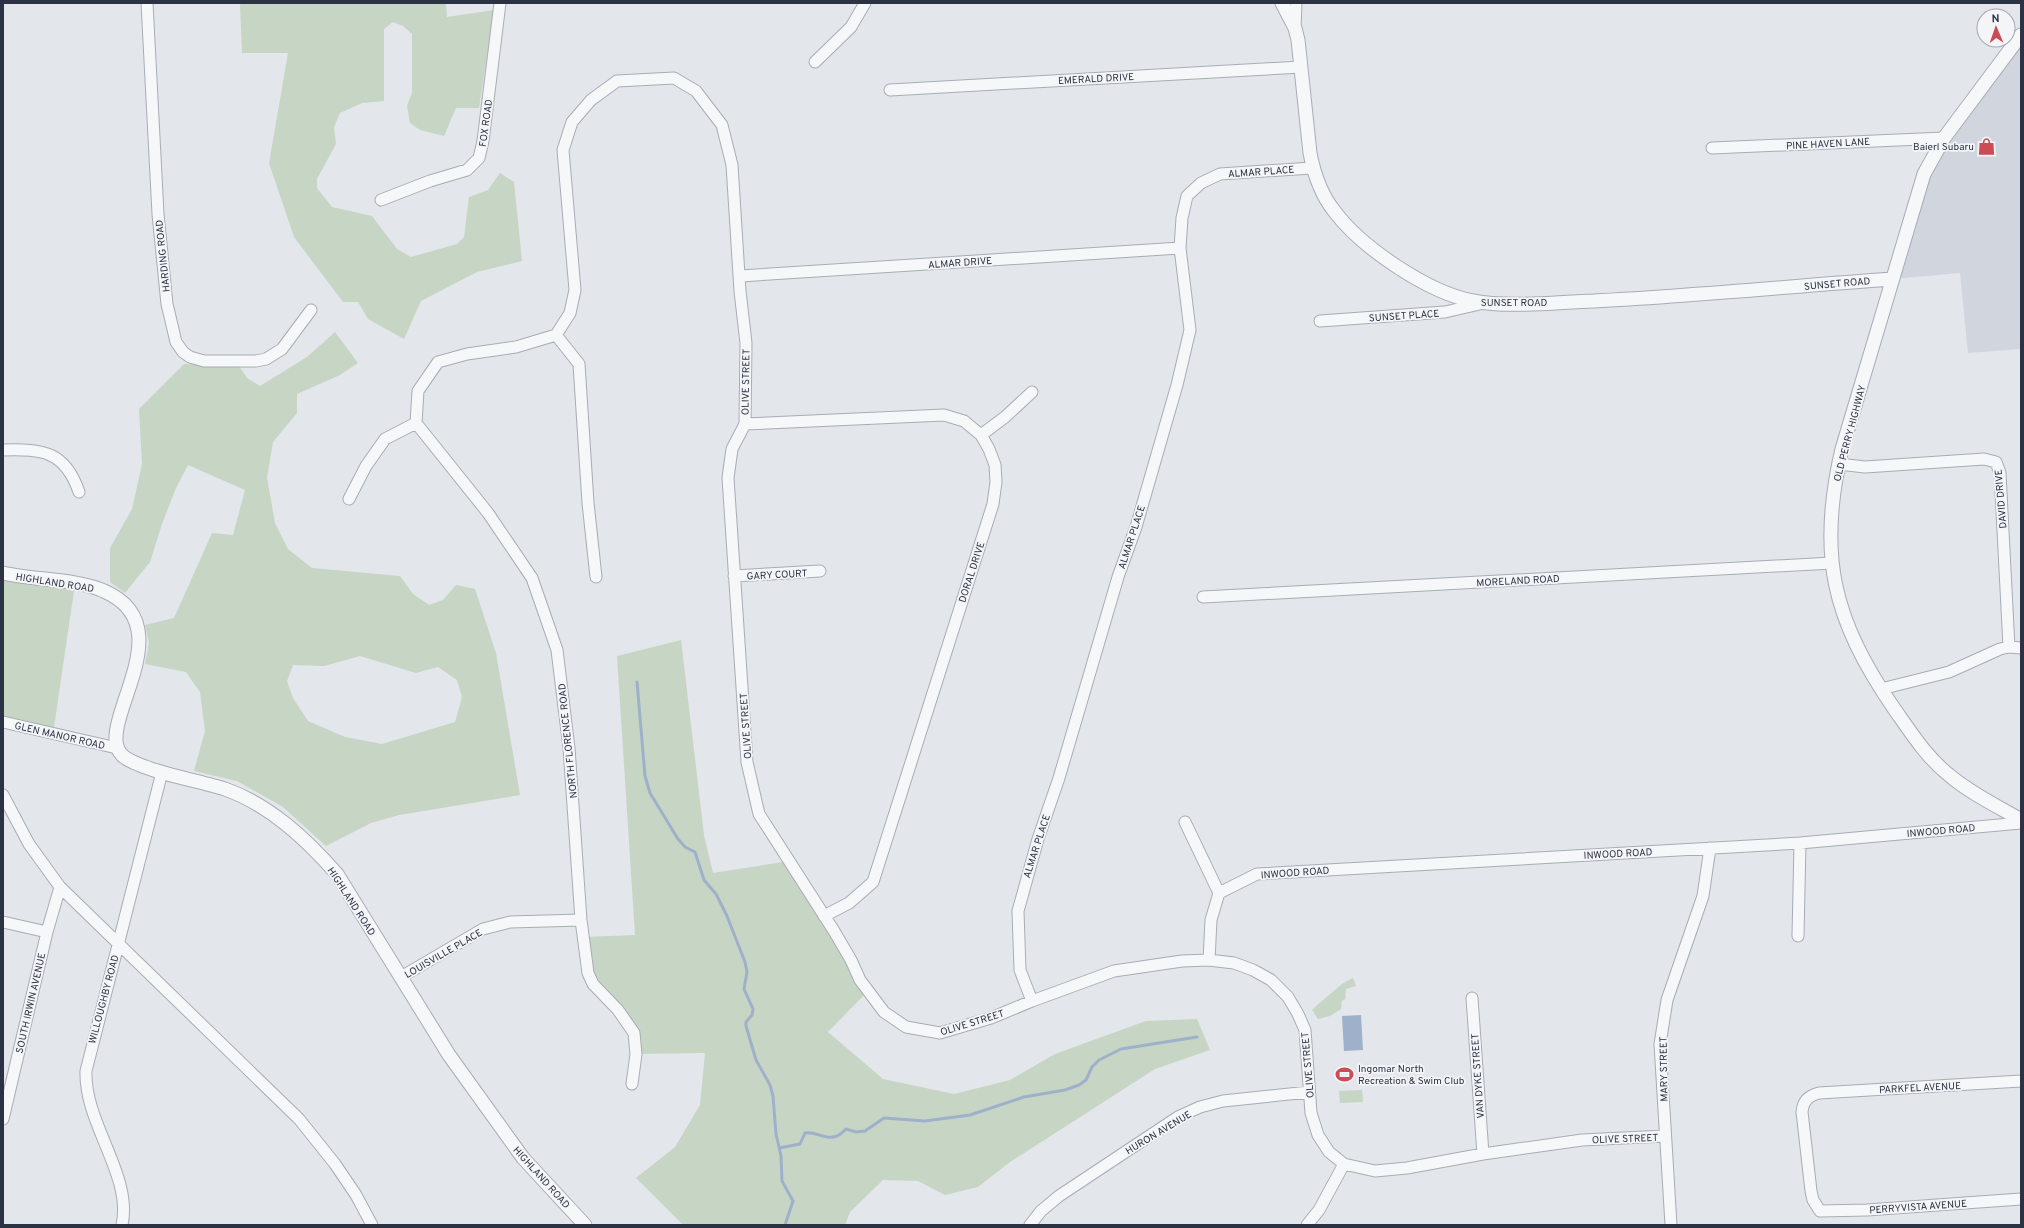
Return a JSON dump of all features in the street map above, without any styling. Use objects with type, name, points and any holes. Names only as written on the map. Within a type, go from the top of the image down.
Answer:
[{"type":"street","name":"HARDING ROAD","points":[[147,3],[158,214],[167,304],[176,342],[183,352],[190,357],[204,361],[256,361],[266,359],[282,349],[311,310]]},
{"type":"street","name":"FOX ROAD","points":[[381,200],[430,181],[467,170],[479,158],[500,3]]},
{"type":"street","points":[[815,62],[851,27],[865,3]]},
{"type":"street","name":"SUNSET ROAD","points":[[1282,3],[1295,28],[1301,66],[1312,168],[1326,199],[1344,224],[1361,240],[1409,274],[1431,287],[1460,298],[1486,303],[1628,299],[1892,278]]},
{"type":"street","points":[[1295,28],[1296,3]]},
{"type":"street","name":"OLD PERRY HIGHWAY","points":[[2021,36],[1944,138],[1928,163],[1892,278],[1839,464],[1831,521],[1832,563],[1838,594],[1849,629],[1858,651],[1881,689],[1913,736],[1940,768],[1971,791],[2021,820]]},
{"type":"street","name":"EMERALD DRIVE","points":[[890,90],[1301,66]]},
{"type":"street","name":"OLIVE STREET","points":[[556,335],[570,312],[574,290],[563,150],[572,122],[591,100],[617,82],[674,78],[696,91],[722,125],[732,165],[746,343],[745,424],[732,449],[728,478],[747,762],[759,814],[851,960],[860,980],[884,1012],[906,1027],[940,1033],[991,1018],[1114,970],[1182,961],[1209,960],[1234,963],[1253,970],[1270,980],[1288,997],[1305,1030],[1311,1113],[1318,1136],[1329,1152],[1344,1164],[1375,1172],[1407,1168],[1483,1154],[1582,1140],[1665,1136]]},
{"type":"street","name":"PINE HAVEN LANE","points":[[1712,148],[1944,138]]},
{"type":"street","name":"ALMAR PLACE","points":[[1032,1001],[1020,970],[1018,911],[1038,839],[1059,778],[1114,591],[1136,527],[1177,385],[1190,330],[1180,248],[1182,218],[1187,196],[1201,183],[1220,174],[1312,168]]},
{"type":"street","name":"ALMAR DRIVE","points":[[740,276],[1180,248]]},
{"type":"street","name":"SUNSET PLACE","points":[[1320,321],[1445,312],[1486,303]]},
{"type":"street","points":[[349,499],[366,466],[385,439],[416,423],[418,391],[438,362],[467,354],[516,347],[556,335],[579,364],[588,503],[596,577]]},
{"type":"street","points":[[981,435],[1010,414],[1032,392]]},
{"type":"street","name":"DORAL DRIVE","points":[[745,424],[944,415],[964,421],[981,435],[995,465],[996,482],[993,504],[873,882],[849,903],[824,916]]},
{"type":"street","name":"NORTH FLORENCE ROAD","points":[[416,423],[488,513],[532,578],[557,650],[569,748],[581,920],[588,973],[593,984],[618,1010],[634,1033],[636,1054],[632,1084]]},
{"type":"street","points":[[3,450],[33,450],[49,454],[62,463],[73,475],[79,492]]},
{"type":"street","name":"DAVID DRIVE","points":[[1839,464],[1858,468],[1984,459],[1996,462],[2000,473],[2008,647]]},
{"type":"street","name":"MORELAND ROAD","points":[[1203,598],[1832,563]]},
{"type":"street","name":"GARY COURT","points":[[734,576],[820,571]]},
{"type":"street","name":"HIGHLAND ROAD","points":[[3,573],[96,588],[119,600],[132,615],[138,632],[139,650],[117,725],[115,741],[117,748],[125,758],[131,762],[162,772],[207,783],[244,798],[278,818],[307,842],[336,874],[449,1055],[523,1158],[585,1225]]},
{"type":"street","points":[[1881,689],[1942,674],[1992,652],[2008,647],[2021,648]]},
{"type":"street","name":"GLEN MANOR ROAD","points":[[3,722],[117,748]]},
{"type":"street","name":"WILLOUGHBY ROAD","points":[[122,1225],[124,1208],[120,1185],[92,1110],[86,1083],[89,1054],[162,772]]},
{"type":"street","points":[[3,795],[29,844],[60,887],[117,945],[299,1119],[335,1164],[356,1195],[372,1225]]},
{"type":"street","points":[[1185,822],[1219,893],[1211,920],[1209,960]]},
{"type":"street","name":"INWOOD ROAD","points":[[1219,893],[1257,874],[1800,843],[2021,823]]},
{"type":"street","points":[[1798,936],[1800,843]]},
{"type":"street","name":"MARY STREET","points":[[1671,1225],[1660,1044],[1667,1000],[1703,896],[1710,848]]},
{"type":"street","name":"SOUTH IRWIN AVENUE","points":[[3,1119],[47,932],[60,887]]},
{"type":"street","name":"LOUISVILLE PLACE","points":[[401,977],[483,929],[510,922],[581,920]]},
{"type":"street","points":[[3,922],[47,932]]},
{"type":"street","name":"VAN DYKE STREET","points":[[1472,998],[1483,1154]]},
{"type":"street","name":"PARKFEL AVENUE","points":[[1817,1208],[1812,1196],[1807,1169],[1802,1112],[1803,1104],[1812,1095],[1819,1093],[2021,1081]]},
{"type":"street","name":"HURON AVENUE","points":[[1030,1225],[1041,1211],[1064,1192],[1178,1117],[1200,1107],[1223,1101],[1309,1092]]},
{"type":"street","points":[[1307,1225],[1319,1210],[1344,1164]]},
{"type":"street","name":"PERRYVISTA AVENUE","points":[[1817,1208],[1823,1211],[1867,1210],[2021,1199]]},
{"type":"shaded area","points":[[2021,35],[2021,349],[1968,353],[1960,273],[1892,279],[1924,174],[2012,48],[2016,48],[2016,42]]},
{"type":"green space","points":[[240,3],[446,3],[447,17],[494,10],[479,108],[456,108],[444,136],[420,130],[410,123],[407,106],[412,93],[412,34],[403,26],[393,22],[384,29],[384,101],[362,103],[340,113],[334,127],[336,144],[317,179],[317,188],[332,207],[372,216],[397,249],[411,257],[457,244],[464,237],[469,197],[488,190],[500,173],[514,182],[522,261],[477,272],[421,301],[404,339],[368,319],[358,302],[343,302],[294,237],[269,163],[288,53],[242,53]]},
{"type":"green space","points":[[335,332],[358,363],[340,375],[297,394],[297,413],[273,442],[267,478],[275,523],[288,549],[312,568],[400,576],[413,594],[429,605],[443,600],[456,585],[475,589],[496,653],[520,795],[399,815],[371,823],[326,846],[283,807],[237,781],[194,771],[205,731],[200,692],[186,672],[145,664],[149,643],[145,625],[174,618],[212,533],[233,535],[245,490],[188,465],[176,488],[162,524],[150,562],[125,593],[110,582],[110,548],[132,509],[142,464],[139,409],[184,364],[239,366],[247,378],[260,386],[307,357]],"holes":[[[360,656],[416,673],[438,667],[457,680],[462,697],[455,722],[382,744],[345,737],[308,721],[293,698],[287,681],[293,665],[324,666]]]},
{"type":"green space","points":[[3,573],[75,584],[53,734],[3,722]]},
{"type":"green space","points":[[681,640],[704,835],[713,873],[789,861],[868,991],[828,1032],[883,1079],[954,1094],[1010,1080],[1055,1054],[1146,1021],[1197,1019],[1210,1050],[1155,1069],[1010,1162],[978,1187],[945,1195],[918,1181],[883,1180],[850,1212],[845,1225],[683,1225],[636,1178],[675,1147],[700,1105],[705,1053],[636,1054],[635,1042],[593,984],[584,937],[635,935],[617,656]]},
{"type":"green space","points":[[1353,978],[1356,986],[1346,989],[1345,999],[1342,1001],[1341,1009],[1330,1016],[1318,1019],[1312,1010],[1342,984]]},
{"type":"green space","points":[[1362,1090],[1363,1102],[1340,1103],[1339,1091]]},
{"type":"water","points":[[1361,1015],[1363,1050],[1344,1051],[1342,1016]]},
{"type":"waterway","points":[[637,682],[645,776],[650,793],[678,839],[685,847],[695,852],[704,880],[716,894],[727,916],[745,962],[747,972],[744,989],[753,1009],[752,1015],[746,1022],[746,1026],[756,1060],[770,1085],[773,1096],[776,1134],[781,1156],[782,1181],[793,1201],[785,1225]]},
{"type":"waterway","points":[[779,1148],[800,1144],[805,1133],[835,1137],[846,1129],[856,1132],[865,1131],[884,1118],[925,1121],[970,1115],[1024,1097],[1065,1090],[1079,1085],[1086,1080],[1092,1067],[1099,1060],[1121,1049],[1197,1037]]},
{"type":"place","name":"Baierl Subaru","points":[[1987,146]]},
{"type":"place","name":"Ingomar North Recreation & Swim Club","points":[[1345,1074]]}]
